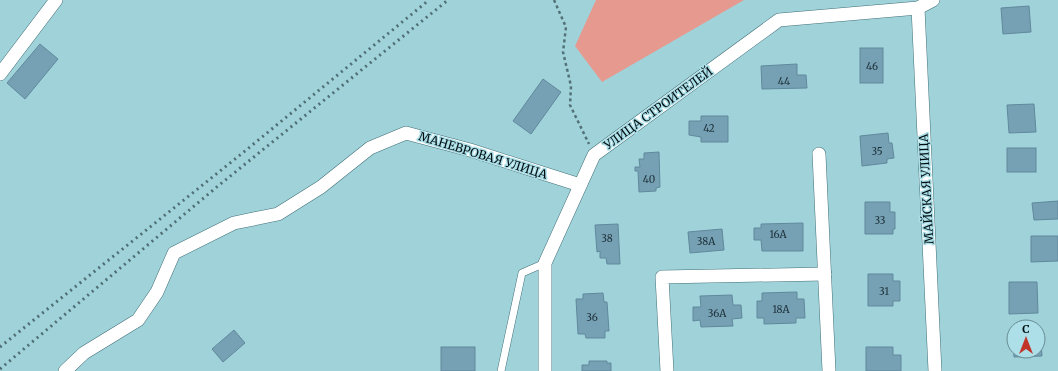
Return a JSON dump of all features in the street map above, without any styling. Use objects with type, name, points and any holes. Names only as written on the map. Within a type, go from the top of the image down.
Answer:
[{"type":"street","points":[[0,74],[56,0]]},
{"type":"street","name":"УЛИЦА СТРОИТЕЛЕЙ","points":[[545,371],[545,263],[594,155],[779,20],[918,8],[934,0]]},
{"type":"street","name":"МАЙСКАЯ УЛИЦА","points":[[918,8],[935,371]]},
{"type":"street","name":"МАНЕВРОВАЯ УЛИЦА","points":[[65,371],[84,353],[138,320],[157,292],[174,253],[234,223],[278,214],[321,187],[370,148],[406,133],[470,150],[580,185]]},
{"type":"street","points":[[818,154],[825,274],[828,371]]},
{"type":"street","points":[[667,371],[662,277],[825,274]]},
{"type":"lane","points":[[501,371],[522,273],[545,263]]},
{"type":"path","points":[[554,0],[566,27],[563,52],[571,86],[570,106],[594,155]]},
{"type":"shaded area","points":[[596,0],[744,0],[602,82],[575,46]]},
{"type":"building","points":[[1029,6],[1031,32],[1003,34],[1001,8]]},
{"type":"building","points":[[40,44],[58,59],[25,99],[7,83]]},
{"type":"building","points":[[860,48],[883,48],[883,83],[860,83]]},
{"type":"building","points":[[797,64],[797,75],[806,75],[807,88],[762,89],[761,66]]},
{"type":"building","points":[[543,79],[561,92],[531,134],[513,121]]},
{"type":"building","points":[[1034,104],[1036,132],[1009,133],[1007,105]]},
{"type":"building","points":[[701,116],[728,116],[728,142],[701,142],[701,137],[689,135],[689,121],[701,121]]},
{"type":"building","points":[[888,133],[889,143],[892,143],[894,158],[887,159],[887,163],[862,166],[860,136]]},
{"type":"building","points":[[1007,148],[1036,148],[1036,172],[1007,172]]},
{"type":"building","points":[[659,152],[660,187],[656,188],[656,191],[639,192],[638,171],[635,171],[635,167],[640,167],[639,159],[644,159],[644,153]]},
{"type":"building","points":[[1058,201],[1058,219],[1034,220],[1032,203]]},
{"type":"building","points":[[865,202],[890,202],[890,212],[895,212],[895,229],[893,229],[893,234],[865,234]]},
{"type":"building","points":[[803,223],[803,251],[762,251],[761,240],[754,240],[754,228],[761,228],[761,224]]},
{"type":"building","points":[[618,224],[620,264],[607,264],[606,258],[600,258],[600,251],[597,252],[595,225]]},
{"type":"building","points":[[722,229],[724,250],[690,253],[688,232]]},
{"type":"building","points":[[1031,236],[1058,236],[1058,261],[1031,262]]},
{"type":"building","points":[[868,274],[893,274],[893,281],[900,281],[900,301],[893,301],[893,306],[868,306]]},
{"type":"building","points":[[1009,282],[1037,282],[1038,313],[1009,314]]},
{"type":"building","points":[[797,292],[797,299],[804,299],[805,318],[796,318],[796,323],[764,324],[764,318],[757,318],[757,301],[762,301],[762,293]]},
{"type":"building","points":[[603,293],[604,302],[607,302],[609,331],[605,331],[605,338],[586,338],[585,334],[578,334],[576,299],[583,299],[583,294]]},
{"type":"building","points":[[732,295],[733,305],[741,305],[742,318],[732,319],[733,326],[701,327],[700,320],[693,321],[693,307],[701,307],[700,296]]},
{"type":"building","points":[[234,330],[245,343],[223,362],[212,349]]},
{"type":"building","points":[[441,347],[475,347],[475,371],[441,371]]},
{"type":"building","points":[[866,347],[893,347],[893,355],[901,355],[901,371],[866,371]]},
{"type":"building","points":[[589,361],[607,361],[607,363],[611,363],[611,371],[582,371],[582,365],[589,365]]},
{"type":"railway","points":[[0,347],[245,151],[429,0]]},
{"type":"railway","points":[[0,369],[218,186],[448,0]]}]
